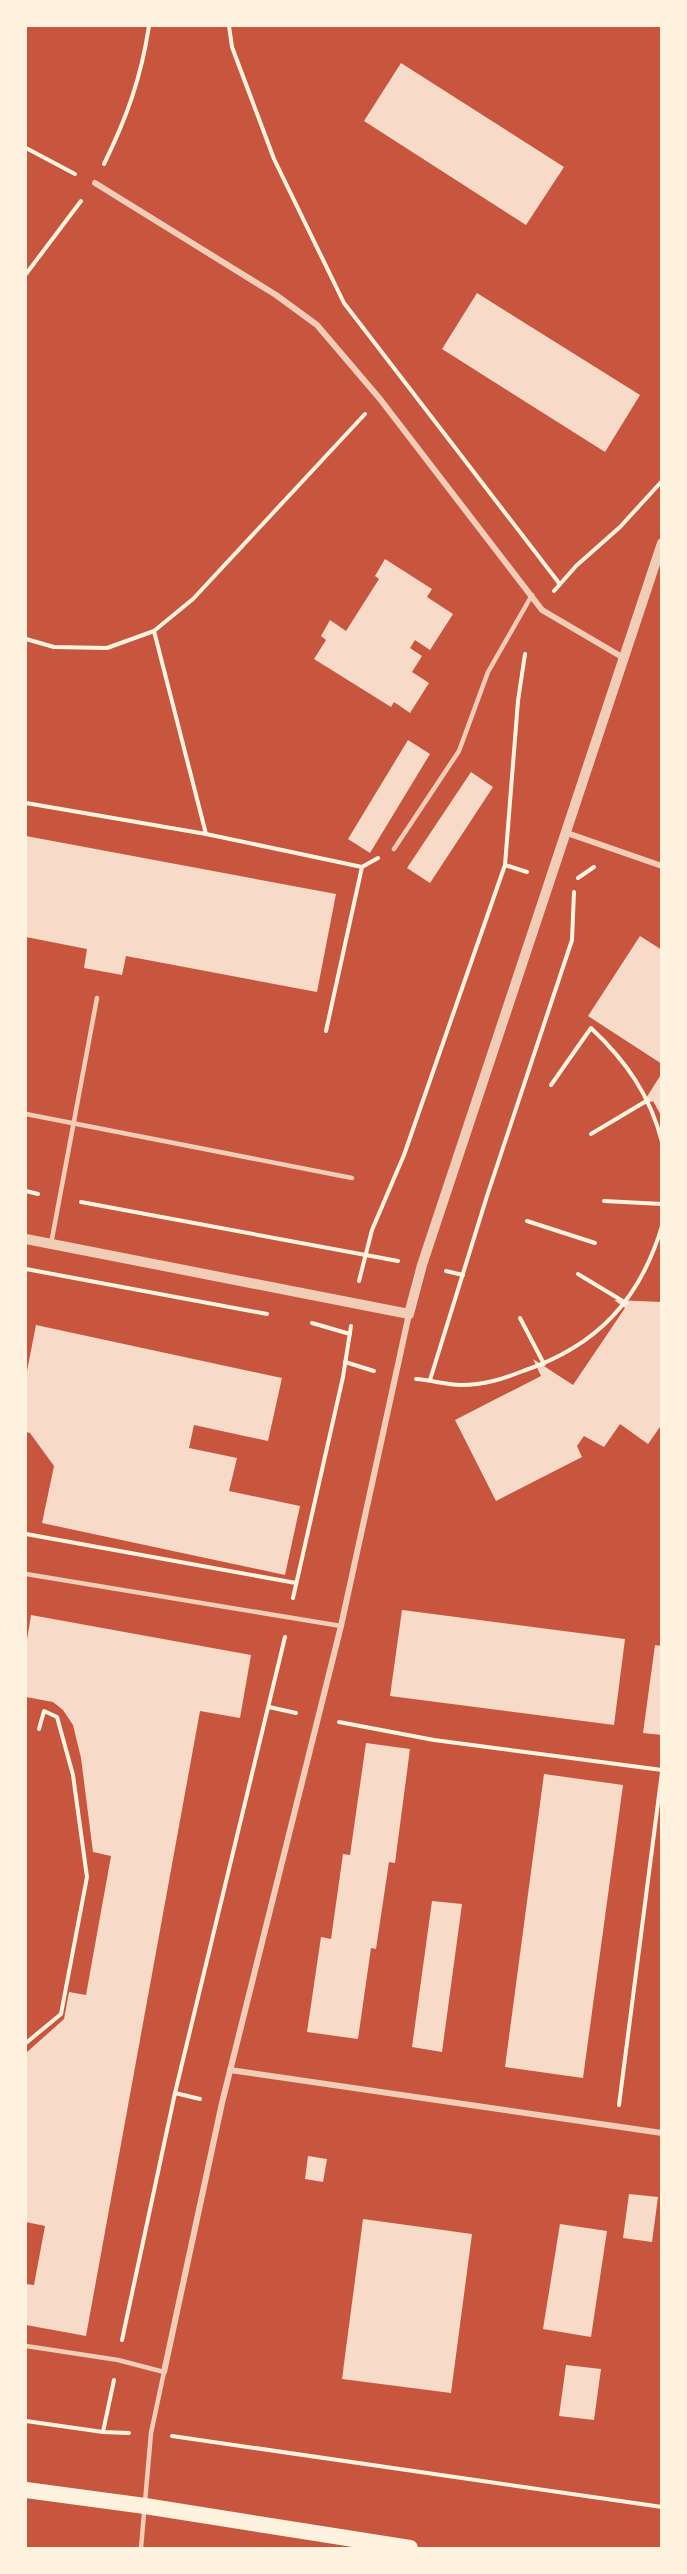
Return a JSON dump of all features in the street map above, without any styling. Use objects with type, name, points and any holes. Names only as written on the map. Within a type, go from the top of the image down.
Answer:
[{"type":"highway","points":[[26,2490],[145,2506],[410,2548]]},
{"type":"street","points":[[94,183],[276,295],[317,325],[380,399],[543,610],[622,657]]},
{"type":"street","points":[[164,2372],[230,2070],[340,1626],[409,1314],[422,1265],[567,833],[622,657],[662,543]]},
{"type":"street","points":[[567,833],[662,866]]},
{"type":"street","points":[[26,1239],[409,1314]]},
{"type":"street","points":[[230,2070],[662,2133]]},
{"type":"lane","points":[[394,849],[459,751],[488,672],[532,595]]},
{"type":"lane","points":[[51,1244],[97,998]]},
{"type":"lane","points":[[26,1114],[352,1178]]},
{"type":"lane","points":[[26,1574],[340,1626]]},
{"type":"lane","points":[[26,2346],[118,2360],[164,2372],[151,2433],[141,2548]]},
{"type":"path","points":[[26,274],[94,183],[127,118],[143,68],[149,26]]},
{"type":"path","points":[[229,26],[232,47],[274,159],[344,303],[559,583]]},
{"type":"path","points":[[26,148],[94,183]]},
{"type":"path","points":[[26,639],[54,647],[107,648],[154,631],[193,599],[380,399]]},
{"type":"path","points":[[103,2432],[177,2085],[289,1617],[343,1377],[364,1256],[404,1155],[505,865],[518,701],[528,637],[559,583],[620,527],[662,481]]},
{"type":"path","points":[[154,631],[206,834]]},
{"type":"path","points":[[26,803],[206,834],[362,867],[394,849]]},
{"type":"path","points":[[326,1031],[362,867]]},
{"type":"path","points":[[550,879],[575,880],[594,867],[604,869]]},
{"type":"path","points":[[575,880],[572,940],[430,1380],[459,1385],[491,1382],[544,1365],[584,1342],[602,1328],[626,1303],[648,1266],[662,1226]]},
{"type":"path","points":[[551,1085],[591,1029],[627,1065],[648,1100],[662,1142]]},
{"type":"path","points":[[591,1134],[648,1100]]},
{"type":"path","points":[[26,1191],[364,1256],[422,1265],[463,1275]]},
{"type":"path","points":[[604,1201],[662,1204]]},
{"type":"path","points":[[527,1221],[595,1243]]},
{"type":"path","points":[[26,1269],[275,1316]]},
{"type":"path","points":[[578,1274],[626,1303]]},
{"type":"path","points":[[520,1318],[544,1365]]},
{"type":"path","points":[[310,1322],[350,1334]]},
{"type":"path","points":[[26,1534],[296,1583]]},
{"type":"path","points":[[26,2043],[61,2014],[87,1877],[73,1775],[57,1717],[44,1711],[39,1729]]},
{"type":"path","points":[[318,1718],[434,1740],[662,1771],[617,2126]]},
{"type":"path","points":[[26,2421],[103,2432],[151,2433],[662,2507]]},
{"type":"building","points":[[401,63],[564,167],[526,225],[364,121]]},
{"type":"building","points":[[477,293],[640,395],[605,452],[442,349]]},
{"type":"building","points":[[385,559],[432,589],[427,597],[453,614],[430,650],[415,640],[410,648],[422,656],[412,672],[429,683],[410,713],[394,702],[391,707],[314,659],[326,640],[321,636],[330,620],[346,631],[379,579],[375,576]]},
{"type":"building","points":[[408,740],[430,754],[370,853],[348,839]]},
{"type":"building","points":[[471,772],[493,787],[430,883],[407,868]]},
{"type":"building","points":[[26,836],[336,894],[317,992],[126,956],[122,975],[84,968],[87,949],[26,937]]},
{"type":"building","points":[[640,936],[662,950],[662,1064],[588,1016]]},
{"type":"building","points":[[662,1073],[662,1117],[653,1101],[641,1106]]},
{"type":"building","points":[[614,1300],[662,1302],[662,1424],[648,1444],[620,1424],[604,1447],[584,1436],[577,1446],[582,1457],[496,1501],[455,1420],[541,1376],[533,1359],[573,1385],[625,1308]]},
{"type":"building","points":[[36,1325],[282,1378],[268,1441],[194,1425],[189,1448],[237,1458],[229,1491],[300,1506],[285,1575],[42,1523],[54,1466],[30,1433],[26,1432],[26,1376]]},
{"type":"building","points":[[402,1610],[625,1639],[614,1725],[390,1696]]},
{"type":"building","points":[[31,1615],[251,1655],[240,1718],[200,1711],[86,2336],[26,2325],[26,2284],[34,2285],[45,2226],[26,2222],[26,2053],[64,2019],[69,1992],[86,1995],[111,1856],[93,1852],[81,1758],[73,1725],[63,1710],[53,1702],[26,1697],[26,1646]]},
{"type":"building","points":[[655,1645],[662,1646],[662,1735],[643,1733]]},
{"type":"building","points":[[366,1743],[410,1749],[395,1863],[389,1862],[376,1949],[371,1948],[358,2039],[307,2032],[321,1937],[331,1939],[343,1854],[350,1855]]},
{"type":"building","points":[[544,1774],[623,1785],[583,2078],[505,2067]]},
{"type":"building","points":[[432,1901],[462,1904],[442,2052],[412,2047]]},
{"type":"building","points":[[308,2156],[327,2159],[323,2182],[305,2179]]},
{"type":"building","points":[[629,2194],[658,2197],[652,2242],[623,2238]]},
{"type":"building","points":[[363,2219],[472,2234],[451,2393],[342,2379]]},
{"type":"building","points":[[560,2224],[607,2231],[591,2337],[543,2329]]},
{"type":"building","points":[[566,2365],[601,2369],[594,2420],[559,2416]]}]
